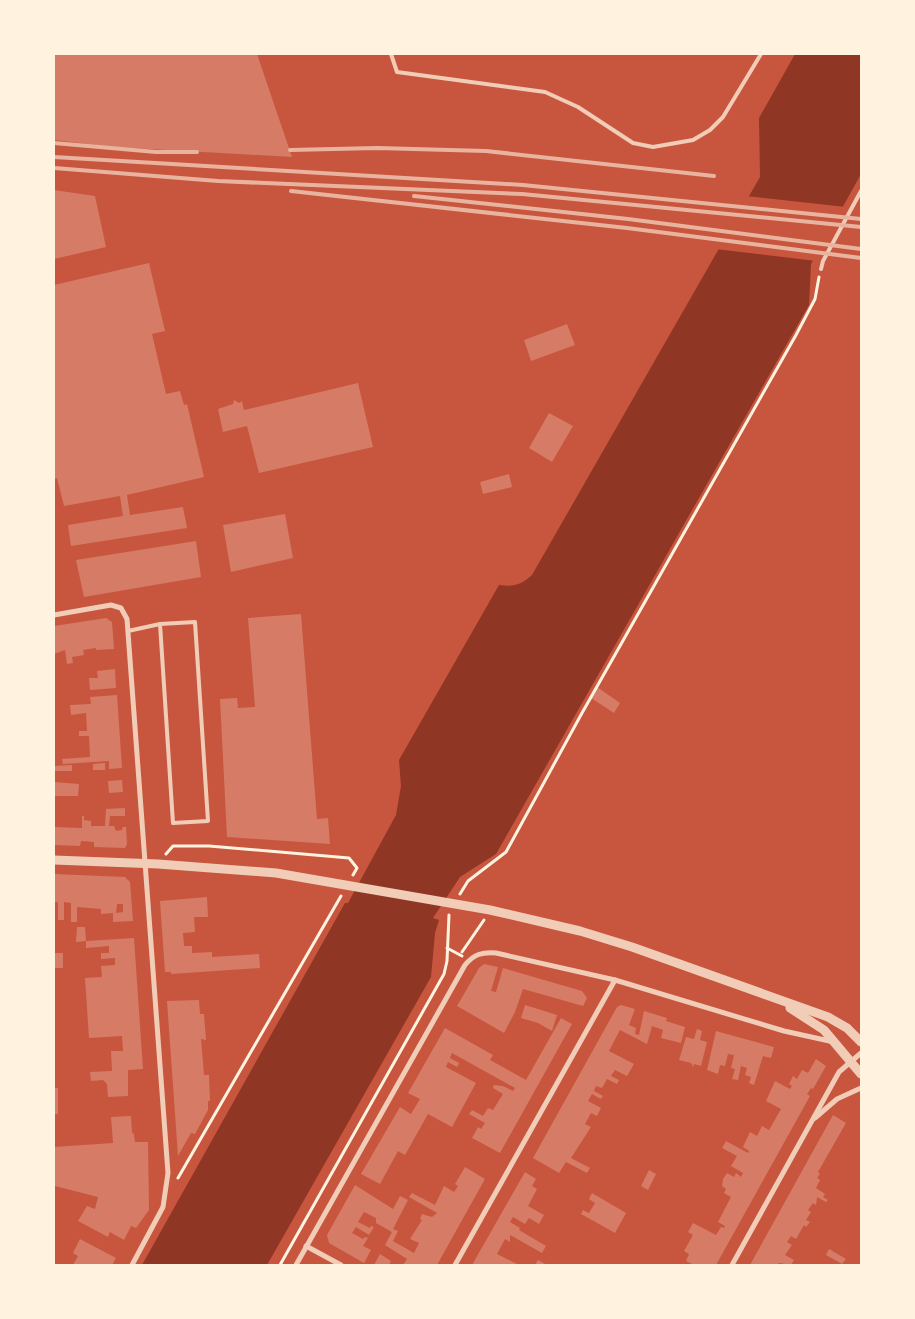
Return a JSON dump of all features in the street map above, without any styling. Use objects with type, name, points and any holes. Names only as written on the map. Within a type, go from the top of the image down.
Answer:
[{"type":"street","points":[[54,615],[108,606],[118,607],[123,610],[127,619],[168,1173],[167,1192],[156,1222],[132,1265]]},
{"type":"street","points":[[54,860],[158,864],[258,871],[315,878],[490,910],[615,941],[828,1017],[847,1028],[861,1042]]},
{"type":"street","points":[[296,1265],[472,958],[481,953],[496,954],[615,980],[784,1031],[837,1043]]},
{"type":"street","points":[[455,1265],[615,980]]},
{"type":"street","points":[[765,996],[807,1017],[824,1030],[837,1043],[861,1074]]},
{"type":"street","points":[[732,1265],[839,1072],[850,1060],[861,1053]]},
{"type":"street","points":[[810,1124],[830,1105],[861,1088]]},
{"type":"street","points":[[306,1246],[341,1265]]},
{"type":"lane","points":[[391,54],[398,72],[532,88],[545,92],[578,107],[632,143],[653,147],[693,140],[710,130],[723,117],[761,54]]},
{"type":"lane","points":[[821,269],[822,262],[861,191]]},
{"type":"lane","points":[[128,632],[160,624],[195,622],[208,821],[173,823],[160,624]]},
{"type":"path","points":[[458,897],[468,882],[506,852],[582,713],[796,335],[815,299],[821,269]]},
{"type":"path","points":[[158,864],[173,846],[209,846],[349,858],[357,868],[352,876]]},
{"type":"path","points":[[167,1192],[185,1168],[342,894]]},
{"type":"path","points":[[280,1265],[444,974],[449,912]]},
{"type":"path","points":[[460,955],[483,922]]},
{"type":"path","points":[[447,948],[460,955],[472,958]]},
{"type":"shaded area","points":[[795,54],[861,54],[861,174],[811,264],[809,305],[496,854],[460,877],[433,918],[439,920],[435,933],[431,977],[267,1265],[142,1265],[396,815],[401,786],[399,760],[499,585],[509,586],[517,584],[532,575],[760,177],[759,118]]},
{"type":"pier","points":[[746,196],[846,207],[816,261],[715,249]]},
{"type":"building","points":[[54,54],[257,54],[292,157],[114,147],[54,140]]},
{"type":"building","points":[[54,190],[95,196],[106,247],[54,259]]},
{"type":"building","points":[[149,263],[165,331],[152,334],[166,394],[180,391],[184,405],[187,404],[204,477],[127,495],[130,515],[183,507],[187,528],[71,546],[68,525],[123,516],[120,496],[64,506],[57,478],[54,479],[54,285]]},
{"type":"building","points":[[567,324],[575,345],[531,361],[524,340]]},
{"type":"building","points":[[358,383],[373,447],[259,473],[247,426],[223,432],[218,409],[233,404],[234,400],[239,403],[242,401],[244,410]]},
{"type":"building","points":[[549,413],[573,426],[552,462],[529,448]]},
{"type":"building","points":[[509,474],[512,487],[483,494],[480,482]]},
{"type":"building","points":[[285,514],[293,558],[231,572],[223,525]]},
{"type":"building","points":[[196,541],[201,577],[84,597],[76,560]]},
{"type":"building","points":[[301,614],[317,819],[328,818],[330,844],[227,837],[220,699],[237,698],[238,708],[255,707],[248,618]]},
{"type":"building","points":[[106,618],[112,622],[114,649],[96,650],[96,648],[83,650],[84,655],[72,657],[73,663],[67,664],[65,650],[54,654],[54,626]]},
{"type":"building","points":[[115,669],[116,688],[90,690],[89,678],[98,678],[97,671]]},
{"type":"building","points":[[597,687],[620,703],[614,713],[591,698]]},
{"type":"building","points":[[117,695],[122,768],[109,769],[109,761],[63,764],[62,759],[90,757],[89,736],[79,736],[79,731],[87,731],[86,713],[71,715],[70,705],[91,704],[90,697]]},
{"type":"building","points":[[105,763],[105,770],[93,770],[93,764]]},
{"type":"building","points":[[72,765],[72,771],[54,771],[54,766]]},
{"type":"building","points":[[122,780],[123,792],[109,793],[108,781]]},
{"type":"building","points":[[54,782],[79,784],[78,796],[54,796]]},
{"type":"building","points":[[125,808],[125,816],[110,816],[109,826],[114,826],[116,831],[126,827],[127,844],[125,848],[94,847],[94,842],[81,841],[80,846],[54,845],[54,827],[82,828],[82,816],[84,816],[84,820],[91,821],[91,826],[105,826],[106,809]]},
{"type":"building","points":[[54,874],[125,877],[130,882],[133,921],[113,922],[113,913],[101,914],[101,909],[77,907],[77,922],[71,922],[71,903],[64,902],[64,920],[58,920],[58,902],[54,902]],"holes":[[[117,904],[123,904],[123,912],[116,913]]]},
{"type":"building","points":[[207,897],[208,917],[194,917],[195,932],[183,933],[184,946],[192,946],[192,953],[212,952],[212,957],[259,954],[260,968],[171,974],[171,972],[165,972],[160,901]]},
{"type":"building","points":[[77,927],[85,927],[86,941],[76,942]]},
{"type":"building","points":[[134,938],[143,1069],[128,1070],[128,1096],[108,1097],[107,1084],[103,1080],[91,1081],[90,1072],[112,1071],[111,1051],[123,1051],[122,1036],[89,1038],[85,978],[102,977],[101,966],[115,965],[115,958],[101,959],[101,953],[109,953],[109,946],[86,948],[86,941]]},
{"type":"building","points":[[54,953],[63,953],[63,968],[54,968]]},
{"type":"building","points":[[484,964],[498,967],[491,991],[496,992],[503,968],[582,991],[587,998],[583,1006],[523,989],[515,1012],[504,1033],[457,1006],[479,968]]},
{"type":"building","points":[[199,1000],[200,1014],[204,1014],[206,1040],[201,1039],[204,1075],[209,1075],[210,1101],[208,1101],[208,1110],[195,1134],[191,1133],[178,1156],[167,1001]]},
{"type":"building","points":[[525,1005],[557,1015],[552,1031],[538,1023],[521,1018]]},
{"type":"building","points":[[621,1005],[635,1009],[629,1025],[636,1028],[635,1034],[639,1035],[644,1011],[667,1018],[666,1021],[685,1027],[681,1043],[661,1038],[663,1030],[652,1026],[647,1044],[620,1030],[609,1051],[634,1064],[627,1076],[615,1070],[611,1076],[619,1080],[617,1084],[607,1079],[602,1088],[596,1086],[594,1091],[603,1096],[601,1099],[592,1094],[588,1101],[601,1108],[597,1116],[591,1113],[585,1124],[591,1127],[571,1158],[590,1168],[587,1173],[566,1162],[559,1173],[533,1158],[617,1007]]},
{"type":"building","points":[[561,1018],[572,1024],[500,1153],[472,1138],[478,1127],[481,1129],[485,1123],[469,1114],[472,1110],[483,1116],[488,1108],[493,1110],[503,1094],[493,1088],[494,1085],[503,1086],[513,1091],[515,1088],[452,1053],[450,1058],[459,1063],[457,1067],[448,1062],[446,1067],[476,1083],[452,1127],[428,1114],[405,1155],[398,1151],[380,1184],[361,1174],[400,1107],[411,1114],[420,1099],[408,1093],[445,1028],[493,1055],[490,1060],[526,1080]]},
{"type":"building","points":[[697,1029],[702,1031],[700,1040],[707,1042],[701,1066],[694,1064],[693,1067],[691,1063],[679,1060],[686,1037],[694,1039]]},
{"type":"building","points":[[716,1031],[774,1047],[771,1058],[763,1056],[754,1085],[749,1083],[751,1077],[745,1075],[747,1068],[741,1066],[738,1080],[732,1079],[735,1069],[731,1068],[734,1055],[728,1054],[725,1066],[720,1065],[718,1074],[707,1070]]},
{"type":"building","points":[[816,1059],[826,1066],[813,1089],[811,1088],[807,1094],[810,1096],[716,1265],[694,1265],[686,1261],[689,1254],[684,1251],[693,1235],[688,1232],[693,1223],[716,1235],[721,1227],[724,1228],[725,1226],[718,1222],[731,1197],[724,1193],[726,1189],[722,1186],[723,1179],[727,1173],[734,1177],[736,1173],[741,1177],[743,1173],[731,1166],[737,1156],[722,1148],[726,1141],[748,1153],[749,1151],[743,1147],[750,1132],[757,1136],[762,1126],[769,1130],[781,1109],[766,1101],[775,1081],[790,1089],[792,1086],[789,1084],[793,1076],[797,1079],[802,1070],[808,1073]]},
{"type":"building","points":[[54,1088],[58,1088],[58,1114],[54,1114]]},
{"type":"building","points":[[833,1115],[846,1123],[818,1172],[820,1174],[817,1178],[820,1180],[816,1188],[825,1194],[823,1197],[828,1200],[826,1202],[817,1197],[816,1205],[813,1203],[808,1210],[811,1212],[806,1220],[810,1222],[806,1227],[804,1225],[796,1239],[791,1236],[787,1242],[792,1245],[785,1255],[794,1260],[791,1265],[779,1263],[777,1265],[750,1265]]},
{"type":"building","points":[[131,1116],[132,1133],[134,1134],[135,1142],[148,1142],[149,1210],[136,1228],[131,1226],[124,1240],[110,1232],[108,1237],[78,1221],[87,1206],[95,1209],[98,1197],[55,1186],[54,1147],[113,1143],[111,1117]]},
{"type":"building","points":[[465,1167],[485,1179],[437,1265],[403,1265],[407,1259],[385,1245],[392,1232],[376,1223],[376,1218],[364,1212],[358,1222],[370,1228],[371,1226],[374,1227],[369,1235],[356,1227],[352,1233],[363,1239],[365,1237],[368,1238],[363,1246],[371,1250],[364,1263],[329,1243],[327,1235],[355,1185],[393,1209],[400,1196],[408,1200],[393,1229],[398,1231],[393,1241],[414,1253],[419,1243],[410,1239],[422,1220],[420,1219],[422,1214],[432,1217],[437,1213],[409,1197],[412,1193],[435,1205],[444,1186],[454,1192],[458,1186],[455,1184]]},
{"type":"building","points":[[649,1170],[656,1174],[648,1190],[641,1186]]},
{"type":"building","points":[[525,1172],[536,1179],[532,1186],[537,1189],[528,1206],[544,1215],[539,1224],[529,1218],[525,1224],[513,1217],[510,1222],[520,1228],[519,1230],[546,1246],[542,1253],[510,1235],[510,1242],[505,1239],[497,1254],[519,1265],[472,1265]]},
{"type":"building","points":[[592,1193],[626,1213],[615,1233],[581,1214],[583,1210],[589,1213],[595,1203],[589,1199]]},
{"type":"building","points":[[80,1239],[116,1258],[112,1265],[73,1265],[78,1256],[73,1253]]},
{"type":"building","points":[[829,1249],[846,1259],[842,1264],[826,1255]]},
{"type":"building","points":[[380,1254],[391,1261],[389,1265],[374,1265]]},
{"type":"building","points":[[538,1260],[547,1265],[535,1265]]},
{"type":"railway","points":[[54,143],[156,152],[197,152]]},
{"type":"railway","points":[[290,150],[377,148],[486,151],[714,176]]},
{"type":"railway","points":[[54,157],[523,185],[861,219]]},
{"type":"railway","points":[[54,168],[218,181],[522,194],[861,227]]},
{"type":"railway","points":[[291,191],[627,228],[861,258]]},
{"type":"railway","points":[[414,196],[628,219],[861,249]]}]
